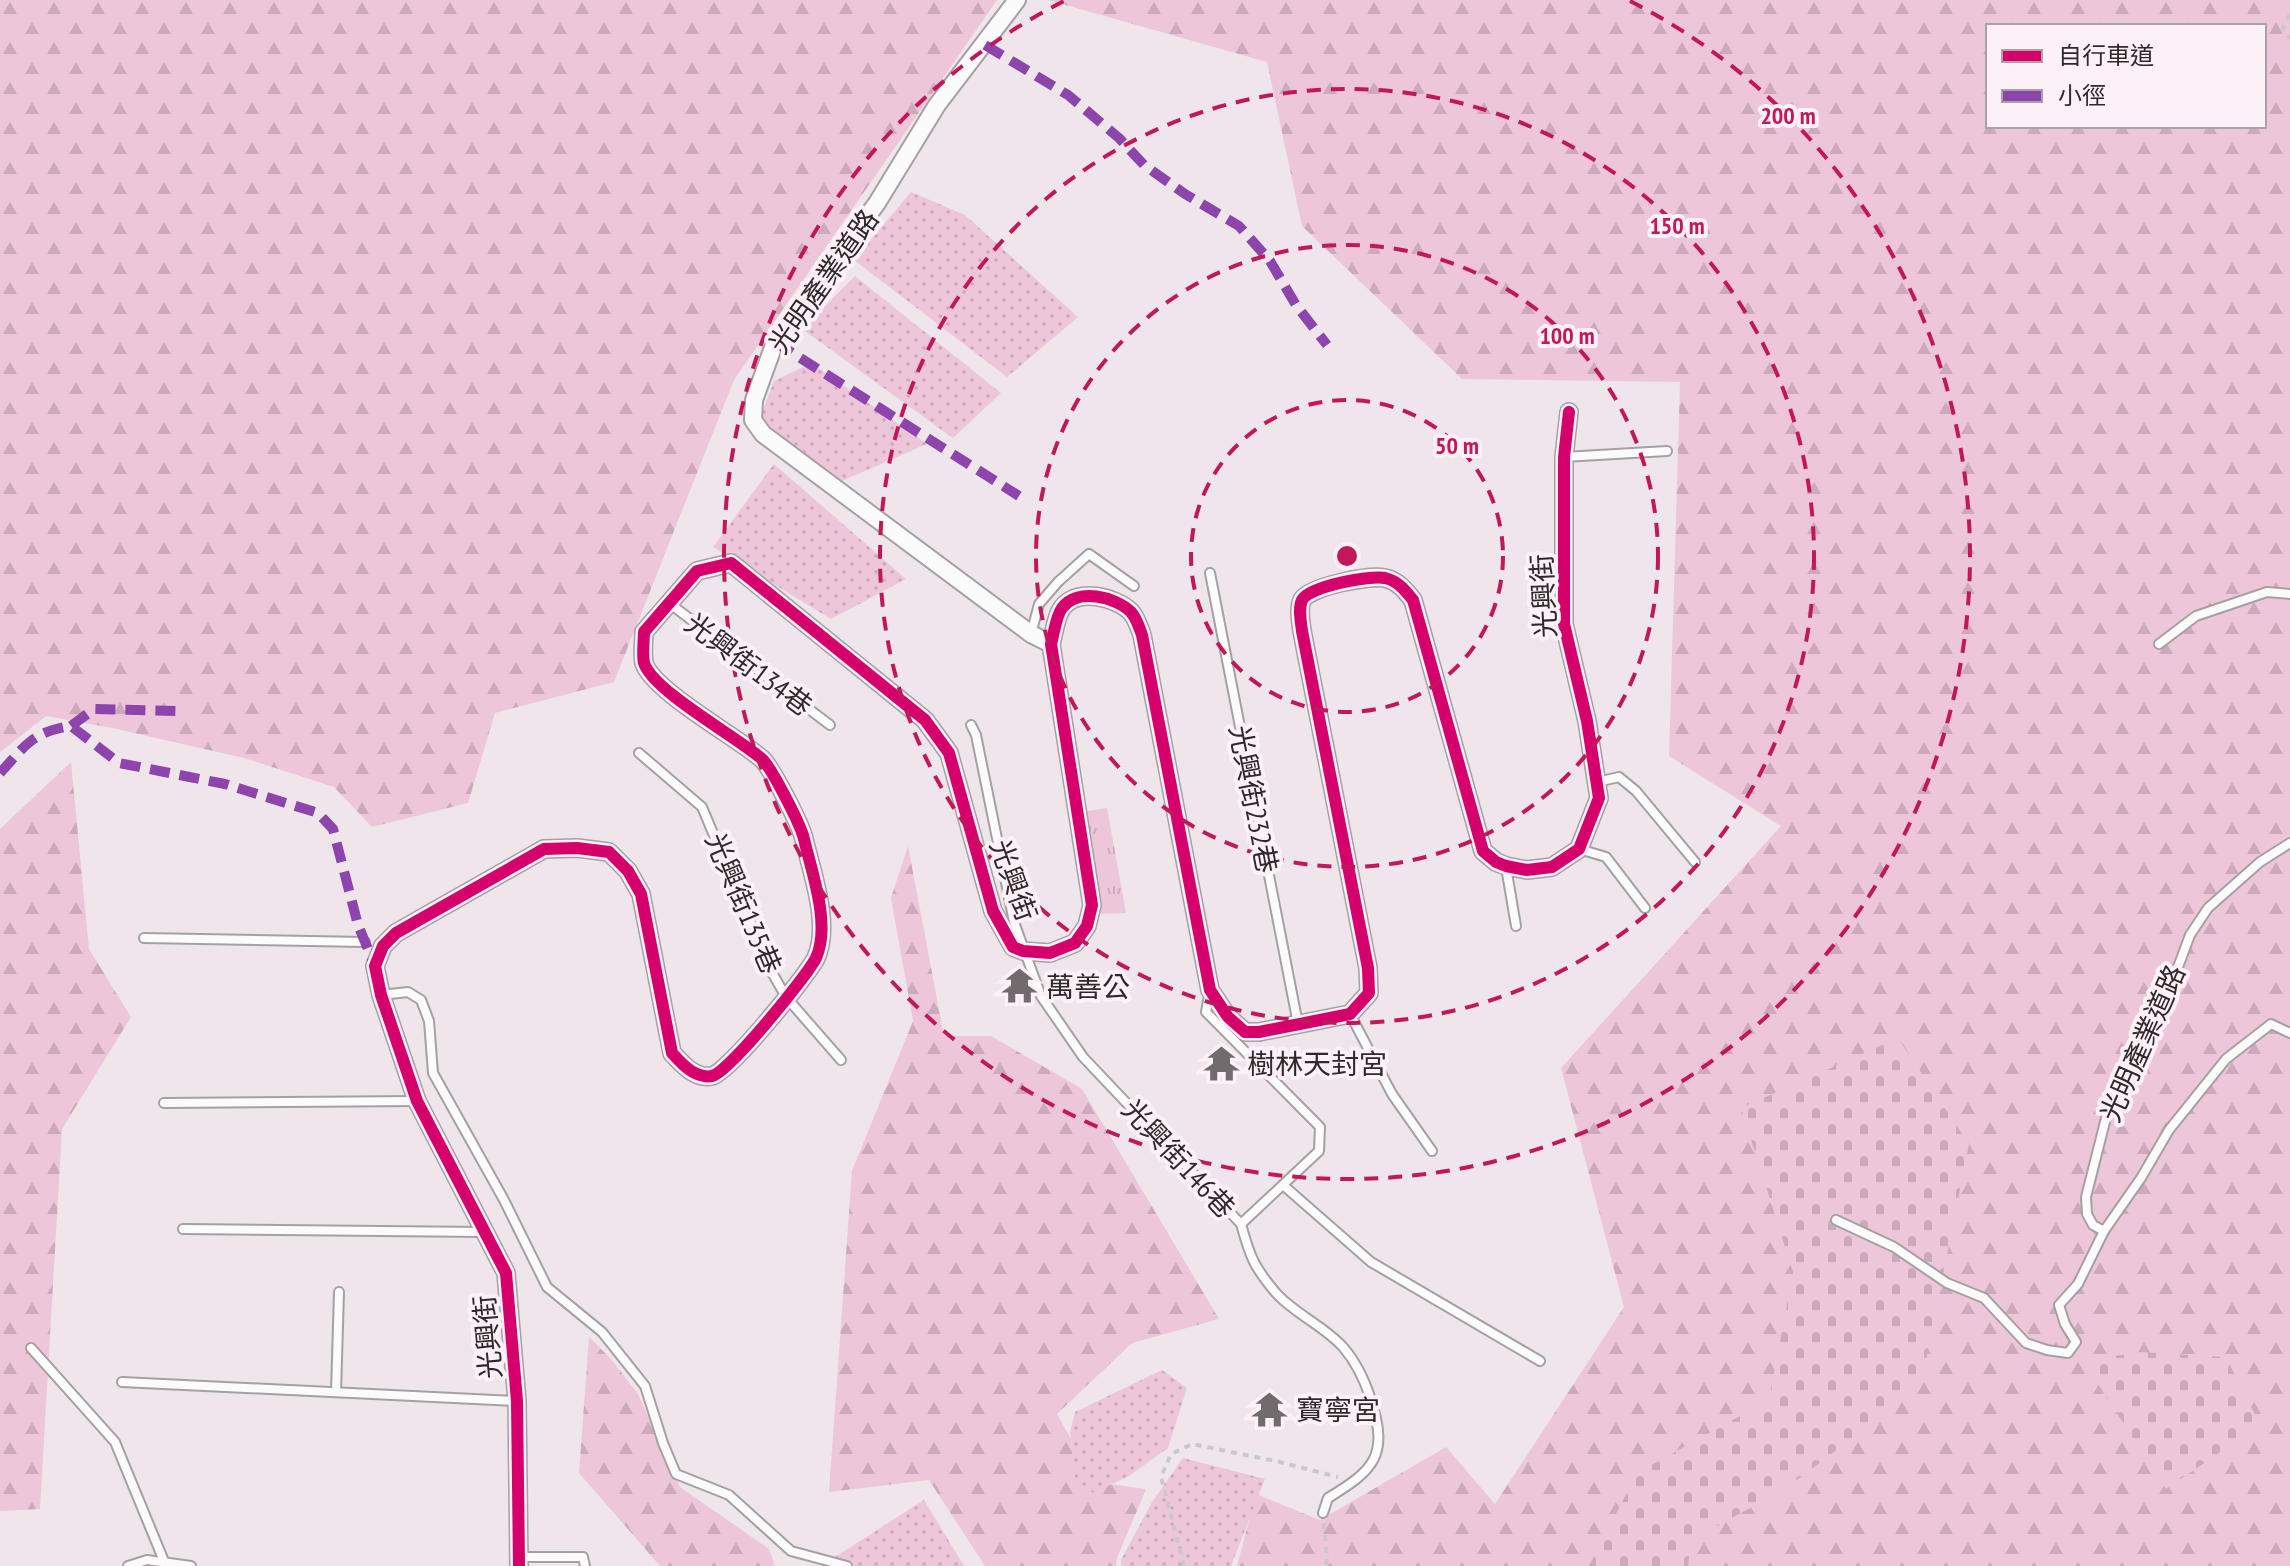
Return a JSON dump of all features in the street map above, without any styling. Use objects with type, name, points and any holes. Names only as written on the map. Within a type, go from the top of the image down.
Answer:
[{"type":"street","name":"光明產業道路","points":[[1017,0],[937,105],[877,203],[775,342],[754,400],[753,420],[763,434],[1031,634],[1051,644]]},
{"type":"street","name":"光興街","points":[[1569,412],[1564,457],[1564,624],[1587,721],[1599,798],[1579,849]]},
{"type":"street","name":"光興街","points":[[519,1562],[517,1401],[506,1273],[417,1101],[381,995],[375,966],[383,946],[396,933],[544,849],[577,848],[609,852],[628,871],[641,894],[672,1053],[681,1064],[699,1076],[714,1076],[726,1068],[752,1040],[816,957],[823,917],[802,831],[765,761],[660,684],[644,663],[644,632],[697,571],[731,563],[925,720],[949,753],[993,911],[1013,947],[1023,951],[1050,953],[1075,943],[1087,926],[1092,905],[1051,644],[1062,608],[1073,599],[1092,596],[1128,609],[1136,618],[1142,635],[1210,990],[1228,1017],[1245,1032],[1350,1014]]},
{"type":"street","points":[[1350,1014],[1369,993],[1368,968],[1302,631],[1302,600],[1309,594],[1370,577],[1386,578],[1400,585],[1413,600],[1483,851],[1496,862],[1527,870],[1552,867],[1579,849]]},
{"type":"lane","points":[[1564,457],[1667,451]]},
{"type":"lane","points":[[1031,634],[1039,604],[1089,554],[1134,586]]},
{"type":"lane","name":"光興街232巷","points":[[1210,573],[1298,1024]]},
{"type":"lane","points":[[2159,644],[2196,616],[2267,592],[2290,594]]},
{"type":"lane","name":"光興街134巷","points":[[669,603],[830,725]]},
{"type":"lane","name":"光興街146巷","points":[[971,725],[976,735],[1014,922],[1041,996],[1083,1057],[1241,1224],[1319,1151],[1320,1127],[1206,1012],[1210,990]]},
{"type":"lane","name":"光興街135巷","points":[[639,753],[702,807],[770,969],[786,997],[841,1060]]},
{"type":"lane","points":[[1597,782],[1619,777],[1628,784],[1695,862]]},
{"type":"lane","name":"光明產業道路","points":[[2290,843],[2260,862],[2208,908],[2190,935],[2153,1034],[2108,1110],[2086,1197],[2087,1214],[2093,1225],[2104,1231],[2141,1178],[2169,1130],[2226,1059],[2271,1024],[2290,1033]]},
{"type":"lane","points":[[1579,849],[1606,857],[1645,908]]},
{"type":"lane","points":[[1506,866],[1516,926]]},
{"type":"lane","points":[[144,938],[365,942]]},
{"type":"lane","points":[[381,995],[408,992],[421,1000],[429,1021],[433,1073],[504,1200],[547,1287],[602,1332],[645,1386],[676,1474],[729,1495],[791,1551],[847,1566]]},
{"type":"lane","points":[[1350,1014],[1392,1094],[1432,1151]]},
{"type":"lane","points":[[164,1103],[417,1101]]},
{"type":"lane","points":[[1283,1185],[1371,1262],[1540,1361]]},
{"type":"lane","points":[[1836,1220],[1894,1247],[1947,1283],[1984,1298],[2026,1343],[2068,1353],[2076,1342],[2065,1324],[2059,1305],[2078,1284],[2104,1231]]},
{"type":"lane","points":[[1241,1224],[1251,1261],[1260,1273],[1279,1296],[1342,1346],[1364,1379],[1380,1437],[1373,1459],[1357,1480],[1328,1498],[1323,1513]]},
{"type":"lane","points":[[183,1229],[483,1232]]},
{"type":"lane","points":[[336,1392],[339,1292]]},
{"type":"lane","points":[[31,1348],[115,1442],[166,1565]]},
{"type":"lane","points":[[122,1382],[517,1401]]},
{"type":"lane","points":[[519,1562],[583,1557],[585,1566]]},
{"type":"lane","points":[[128,1566],[147,1560],[191,1566]]},
{"type":"path","points":[[2290,14],[2283,28],[2290,39]]},
{"type":"path","points":[[1184,1566],[1161,1477],[1171,1454],[1192,1444],[1357,1480]]},
{"type":"path","points":[[1323,1513],[1325,1566]]},
{"type":"green space","points":[[0,0],[997,0],[734,380],[614,682],[495,713],[468,803],[372,827],[334,787],[244,758],[112,728],[46,716],[0,752]]},
{"type":"green space","points":[[1048,0],[2290,0],[2290,1566],[1237,1566],[1256,1494],[1320,1520],[1446,1447],[1495,1504],[1624,1307],[1561,1068],[1781,826],[1669,756],[1680,382],[1462,379],[1302,226],[1267,62]]},
{"type":"green space","points":[[911,192],[965,215],[1078,317],[1007,377],[854,260]]},
{"type":"green space","points":[[855,276],[1001,393],[953,438],[802,329]]},
{"type":"green space","points":[[811,363],[927,444],[842,481],[775,442],[760,418],[774,381]]},
{"type":"green space","points":[[774,464],[906,579],[831,619],[713,547]]},
{"type":"green space","points":[[71,762],[89,949],[131,1017],[62,1129],[40,1509],[0,1511],[0,829]]},
{"type":"green space","points":[[1107,808],[1126,913],[1101,914],[1081,812]]},
{"type":"green space","points":[[908,846],[944,1036],[991,1036],[1082,1089],[1219,1319],[1132,1343],[1057,1414],[1095,1482],[1146,1489],[1116,1566],[985,1566],[929,1480],[829,1492],[852,1171],[913,1021],[891,898]]},
{"type":"green space","points":[[1898,1038],[1969,1144],[1921,1386],[1785,1489],[1691,1540],[1688,1566],[1589,1566],[1637,1473],[1769,1400],[1793,1272],[1741,1108]]},
{"type":"green space","points":[[589,1337],[638,1394],[680,1487],[769,1549],[775,1566],[660,1566],[579,1473]]},
{"type":"green space","points":[[2140,1352],[2226,1357],[2260,1425],[2166,1489],[2083,1361]]},
{"type":"green space","points":[[1162,1370],[1187,1388],[1168,1448],[1129,1476],[1093,1493],[1075,1479],[1070,1432],[1075,1412]]},
{"type":"green space","points":[[1183,1458],[1265,1479],[1231,1566],[1121,1566],[1121,1560],[1152,1502]]},
{"type":"green space","points":[[924,1500],[964,1566],[821,1566]]},
{"type":"marked path","points":[[985,45],[1068,95],[1119,138],[1144,165],[1239,226],[1270,261],[1296,305],[1327,345]]},
{"type":"marked path","points":[[775,342],[1019,496]]},
{"type":"marked path","points":[[71,726],[94,709],[176,711]]},
{"type":"marked path","points":[[0,773],[38,736],[71,726],[119,763],[225,784],[318,813],[333,829],[358,925],[375,966]]},
{"type":"cycle path","points":[[519,1566],[517,1401],[506,1273],[417,1101],[381,995],[375,966],[383,946],[396,933],[544,849],[577,848],[609,852],[628,871],[641,894],[672,1053],[689,1070],[706,1076],[721,1071],[783,1002],[816,958],[822,930],[819,899],[802,832],[762,759],[663,687],[644,663],[644,632],[697,571],[731,563],[925,720],[949,753],[993,911],[1013,947],[1023,951],[1050,953],[1075,943],[1087,926],[1092,905],[1051,644],[1057,620],[1062,608],[1069,602],[1086,596],[1116,602],[1131,612],[1142,635],[1210,990],[1228,1017],[1245,1032],[1259,1032],[1350,1014],[1369,993],[1368,968],[1302,631],[1300,607],[1307,595],[1328,586],[1367,578],[1385,578],[1401,586],[1413,600],[1483,851],[1496,862],[1527,870],[1552,867],[1579,849],[1599,798],[1587,721],[1564,624],[1564,457],[1569,412]]},
{"type":"place","name":"萬善公","points":[[1020,986]]},
{"type":"place","name":"樹林天封宮","points":[[1221,1063]]},
{"type":"place","name":"寶寧宮","points":[[1270,1409]]}]
